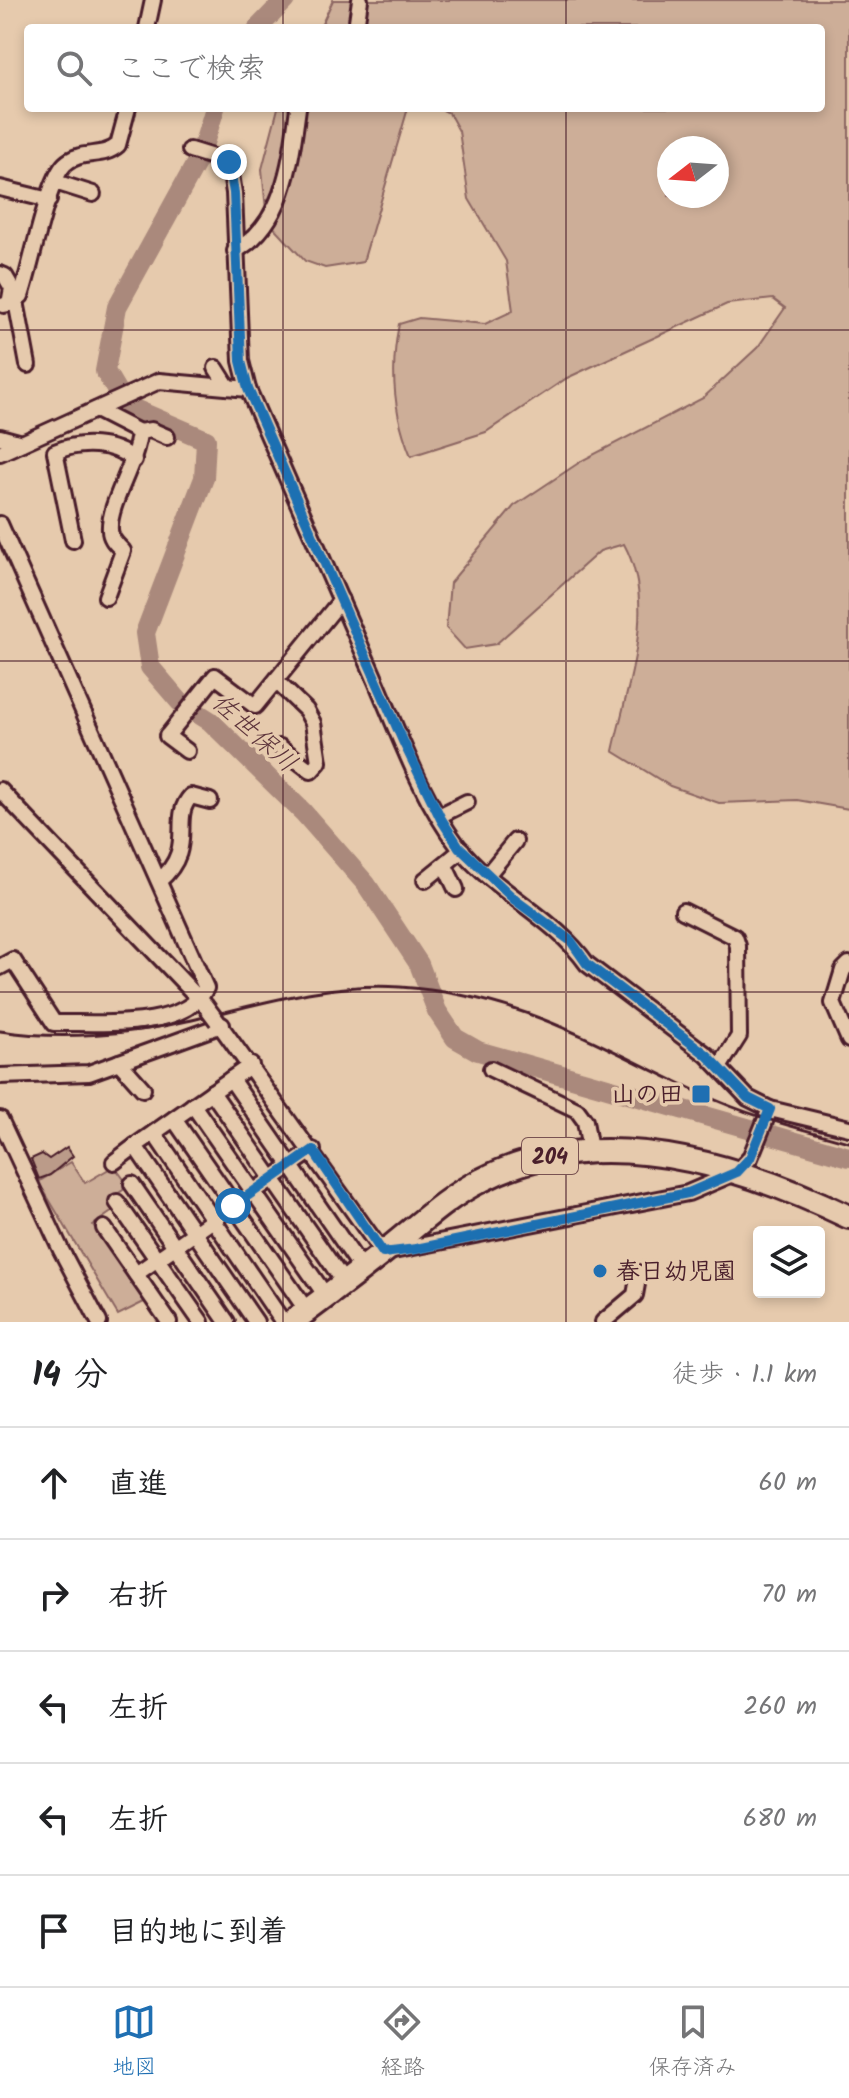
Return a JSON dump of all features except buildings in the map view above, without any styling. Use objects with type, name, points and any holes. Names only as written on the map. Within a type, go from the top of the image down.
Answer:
[{"type":"highway","name":"204","points":[[299,1316],[444,1202],[481,1180],[526,1160],[590,1150],[642,1152],[744,1165],[849,1217]]},
{"type":"street","points":[[148,24],[153,0]]},
{"type":"street","points":[[357,24],[360,0]]},
{"type":"street","points":[[8,304],[25,284],[55,182],[69,161],[80,155],[102,154],[118,145],[127,112]]},
{"type":"street","points":[[235,251],[254,240],[281,194],[288,176],[297,112]]},
{"type":"street","points":[[190,150],[229,162],[233,175],[241,361],[248,389],[439,816],[462,850],[515,900],[571,941],[587,964],[720,1066],[748,1098],[770,1109],[849,1128]]},
{"type":"street","points":[[55,182],[93,194]]},
{"type":"street","points":[[0,188],[49,200]]},
{"type":"street","points":[[0,274],[5,276],[12,288],[8,304],[28,365]]},
{"type":"street","points":[[216,368],[228,387]]},
{"type":"street","points":[[0,453],[159,381],[248,389]]},
{"type":"street","points":[[96,410],[139,432],[151,430],[167,437]]},
{"type":"street","points":[[106,597],[123,551],[114,541],[109,528],[134,460],[139,432]]},
{"type":"street","points":[[0,437],[22,443]]},
{"type":"street","points":[[73,540],[55,452],[72,444],[120,448],[134,460]]},
{"type":"street","points":[[0,524],[206,988],[203,1002]]},
{"type":"street","points":[[187,751],[167,736],[196,705],[215,676],[255,706],[341,600]]},
{"type":"street","points":[[276,681],[306,710],[313,723],[319,762],[311,771],[280,747]]},
{"type":"street","points":[[0,790],[203,1002],[313,1150],[383,1253],[688,1193],[744,1165],[770,1109]]},
{"type":"street","points":[[159,881],[177,862],[183,804],[191,796],[210,801]]},
{"type":"street","points":[[439,816],[467,802]]},
{"type":"street","points":[[488,874],[510,842]]},
{"type":"street","points":[[425,880],[462,850]]},
{"type":"street","points":[[445,866],[456,889]]},
{"type":"street","points":[[686,917],[735,937],[738,946],[739,1036],[720,1066]]},
{"type":"street","points":[[0,967],[13,960],[54,1023],[135,1021],[177,1015],[203,1002]]},
{"type":"street","points":[[849,964],[843,970],[833,1003],[849,1040]]},
{"type":"street","points":[[0,1076],[89,1073],[219,1023]]},
{"type":"street","points":[[119,1062],[143,1089]]},
{"type":"street","points":[[114,1162],[251,1065]]},
{"type":"street","points":[[491,1069],[577,1110],[585,1121],[590,1150]]},
{"type":"street","points":[[231,1079],[290,1166],[353,1276]]},
{"type":"street","points":[[212,1092],[272,1179],[353,1276]]},
{"type":"street","points":[[193,1105],[326,1296]]},
{"type":"street","points":[[0,1119],[61,1250],[99,1322]]},
{"type":"street","points":[[174,1119],[233,1206],[299,1316]]},
{"type":"street","points":[[154,1133],[283,1322]]},
{"type":"street","points":[[135,1146],[256,1322]]},
{"type":"street","points":[[136,1274],[313,1150]]},
{"type":"street","points":[[132,1184],[227,1322]]},
{"type":"street","points":[[117,1202],[201,1322]]},
{"type":"street","points":[[104,1228],[169,1322]]},
{"type":"street","points":[[603,1322],[635,1295],[639,1273]]},
{"type":"shaded area","points":[[333,0],[849,0],[849,809],[797,800],[719,803],[670,786],[613,751],[632,673],[639,620],[639,594],[634,568],[624,544],[600,551],[496,644],[465,649],[446,628],[450,583],[514,506],[583,460],[703,398],[758,347],[785,308],[773,299],[727,304],[567,378],[486,432],[411,456],[400,424],[395,391],[399,324],[419,318],[485,324],[513,311],[506,261],[469,199],[459,131],[447,112],[825,112],[825,24],[322,24]]},
{"type":"shaded area","points":[[277,112],[407,112],[363,262],[325,268],[305,261],[267,220],[262,169]]},
{"type":"shaded area","points":[[71,1162],[85,1183],[114,1166],[129,1186],[110,1199],[117,1208],[93,1225],[146,1301],[118,1315],[44,1191],[39,1195],[35,1184]]},
{"type":"waterway","name":"佐世保川","points":[[262,24],[285,0]]},
{"type":"waterway","name":"佐世保川","points":[[214,112],[200,156],[117,307],[105,371],[125,405],[206,440],[204,478],[145,633],[150,667],[180,702],[210,721],[303,812],[366,884],[419,964],[437,1011],[455,1038],[478,1051],[849,1157]]},
{"type":"railway","points":[[0,1031],[46,1035],[118,1033],[165,1026],[292,996],[345,988],[400,987],[444,992],[521,1011],[591,1040],[718,1101],[773,1121],[849,1142]]},
{"type":"place","name":"山の田","points":[[701,1094]]},
{"type":"place","name":"春日幼児園","points":[[600,1271]]},
{"type":"route","points":[[229,162],[233,175],[241,361],[248,389],[403,741],[441,819],[459,847],[515,900],[571,941],[587,964],[707,1055],[748,1098],[770,1109],[750,1158],[737,1172],[688,1193],[416,1249],[383,1253],[313,1150],[233,1206]]}]
